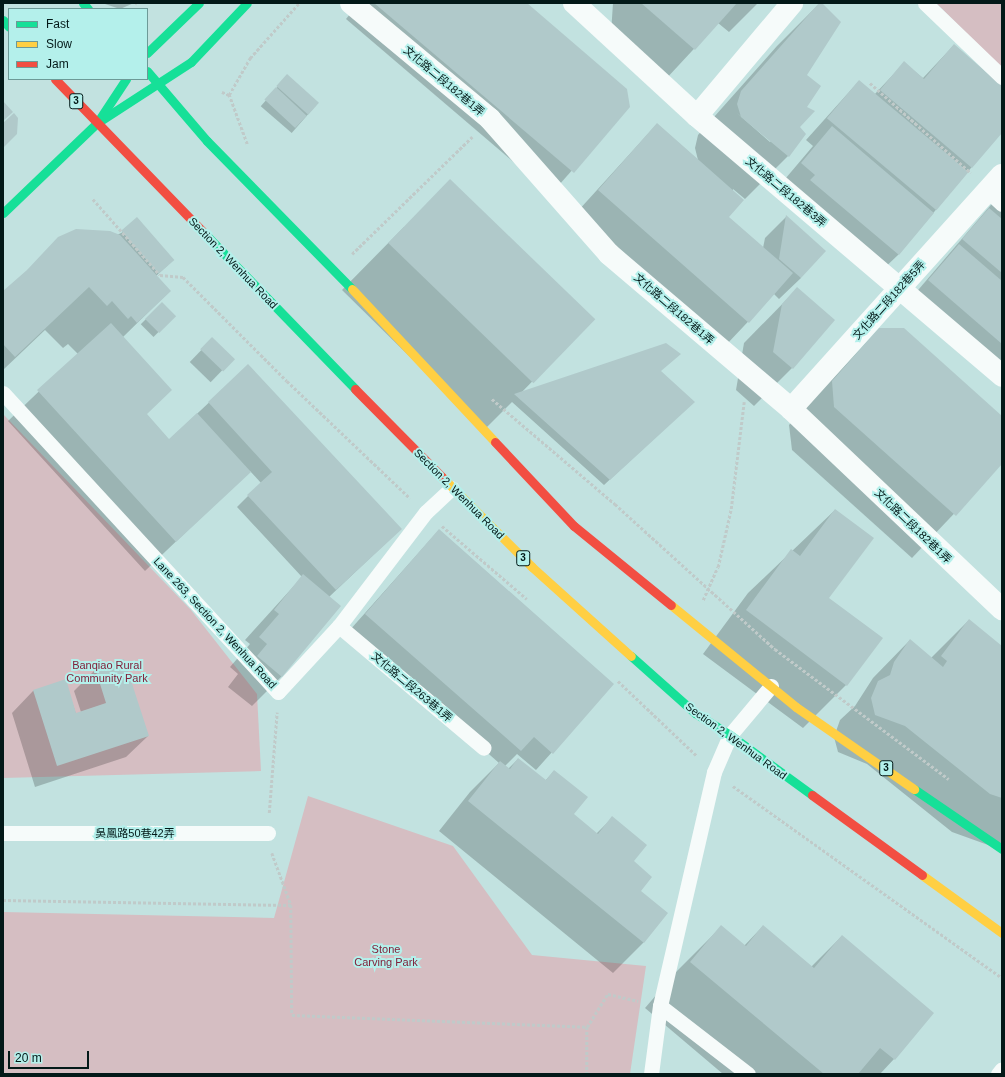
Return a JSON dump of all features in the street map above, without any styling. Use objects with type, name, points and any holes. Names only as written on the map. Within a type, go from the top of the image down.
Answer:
[{"type":"main road","points":[[148,53],[199,3]]},
{"type":"main road","points":[[5,206],[98,123],[160,84],[191,62],[247,3]]},
{"type":"main road","name":"3","points":[[148,72],[160,84],[207,141],[339,274],[574,526],[691,623],[796,707],[1002,849]]},
{"type":"main road","name":"Section 2, Wenhua Road","points":[[56,80],[452,488],[532,567],[695,713],[730,735],[1002,933]]},
{"type":"main road","points":[[98,123],[125,80]]},
{"type":"street","name":"文化路二段182巷1弄","points":[[352,3],[490,119],[609,254],[791,409],[1002,609]]},
{"type":"street","name":"文化路二段182巷3弄","points":[[574,3],[697,116],[1002,376]]},
{"type":"street","points":[[697,116],[792,3]]},
{"type":"street","name":"文化路二段182巷5弄","points":[[791,409],[900,288],[995,197],[1002,175]]},
{"type":"lane","points":[[925,3],[1002,77]]},
{"type":"lane","name":"Lane 263, Section 2, Wenhua Road","points":[[3,393],[278,692],[340,626],[426,512],[452,488]]},
{"type":"lane","name":"文化路二段263巷1弄","points":[[340,626],[484,748]]},
{"type":"lane","points":[[651,1074],[660,1006],[707,795],[719,757],[730,735],[771,686]]},
{"type":"lane","name":"吳鳳路50巷42弄","points":[[3,834],[268,832]]},
{"type":"lane","points":[[660,1006],[748,1074]]},
{"type":"lane","points":[[998,1074],[1002,1069]]},
{"type":"path","points":[[229,95],[250,58],[298,3]]},
{"type":"path","points":[[870,83],[976,177],[995,197]]},
{"type":"path","points":[[222,92],[229,95],[250,151]]},
{"type":"path","points":[[339,274],[345,261],[490,119]]},
{"type":"path","points":[[691,623],[718,567],[732,509],[738,434],[749,374]]},
{"type":"path","points":[[488,395],[709,587],[775,649],[952,782]]},
{"type":"path","points":[[278,692],[268,832],[274,864],[291,905],[292,1015],[587,1027]]},
{"type":"path","points":[[3,900],[291,905]]},
{"type":"path","points":[[587,1074],[587,1027],[608,994],[660,1006]]},
{"type":"green space","points":[[936,3],[1002,3],[1002,68]]},
{"type":"green space","name":"Banqiao Rural Community Park","points":[[3,414],[191,610],[257,694],[261,771],[3,778]]},
{"type":"green space","name":"Stone Carving Park","points":[[308,796],[453,846],[532,955],[646,966],[630,1074],[3,1074],[3,912],[274,918]]},
{"type":"building","points":[[374,3],[527,3],[627,89],[630,107],[574,173]]},
{"type":"building","points":[[641,3],[737,3],[695,50]]},
{"type":"building","points":[[819,3],[822,3],[841,22],[807,75],[821,86],[807,107],[815,111],[800,127],[806,134],[789,157],[741,117],[737,104],[741,91]]},
{"type":"building","points":[[954,44],[1002,86],[1002,133],[972,168],[880,90],[904,61],[924,79]]},
{"type":"building","points":[[287,74],[319,103],[308,115],[276,86]]},
{"type":"building","points":[[859,80],[969,172],[936,210],[827,118]]},
{"type":"building","points":[[276,87],[307,116],[295,128],[264,99]]},
{"type":"building","points":[[3,101],[13,112],[3,121]]},
{"type":"building","points":[[14,113],[18,118],[17,134],[3,148],[3,123]]},
{"type":"building","points":[[657,123],[744,200],[729,217],[793,273],[749,323],[598,190]]},
{"type":"building","points":[[832,126],[934,213],[899,255],[810,180],[815,175],[801,163]]},
{"type":"building","points":[[450,179],[595,319],[533,383],[388,243]]},
{"type":"building","points":[[989,208],[1002,219],[1002,273],[962,239]]},
{"type":"building","points":[[786,215],[826,251],[801,278],[779,259]]},
{"type":"building","points":[[137,217],[174,260],[159,274],[121,231]]},
{"type":"building","points":[[76,229],[110,231],[120,235],[171,291],[137,323],[131,316],[128,319],[112,301],[107,306],[89,287],[15,357],[3,344],[3,291],[27,270],[58,237]]},
{"type":"building","points":[[959,244],[1002,281],[1002,344],[928,280]]},
{"type":"building","points":[[797,287],[835,320],[793,369],[773,352],[782,304]]},
{"type":"building","points":[[162,302],[176,316],[159,333],[145,319]]},
{"type":"building","points":[[111,323],[172,390],[147,414],[169,439],[197,413],[251,472],[176,542],[37,390]]},
{"type":"building","points":[[879,328],[904,328],[1002,416],[1002,464],[956,516],[834,407],[832,381]]},
{"type":"building","points":[[212,337],[235,359],[223,371],[200,349]]},
{"type":"building","points":[[666,343],[681,354],[661,371],[695,402],[610,480],[514,394]]},
{"type":"building","points":[[248,364],[402,529],[336,590],[247,495],[272,472],[208,402]]},
{"type":"building","points":[[835,509],[874,538],[829,598],[883,638],[847,686],[746,610],[791,549],[800,556]]},
{"type":"building","points":[[439,529],[614,684],[553,754],[534,737],[521,751],[365,614]]},
{"type":"building","points":[[303,574],[341,606],[282,677],[257,656],[267,644],[259,637],[279,614],[274,610]]},
{"type":"building","points":[[969,619],[1002,646],[1002,798],[990,794],[905,726],[875,715],[871,698],[878,681],[890,675],[894,662],[910,639],[943,667],[947,661],[941,656]]},
{"type":"building","points":[[124,659],[149,736],[57,766],[33,690],[66,679],[76,713],[106,703],[95,668]]},
{"type":"building","points":[[518,758],[546,780],[554,770],[588,797],[574,814],[598,834],[612,816],[647,845],[634,861],[652,877],[641,891],[668,913],[644,943],[468,801],[500,761],[510,769]]},
{"type":"building","points":[[721,925],[746,946],[763,925],[814,968],[842,935],[934,1013],[895,1060],[880,1048],[858,1074],[824,1074],[690,962]]},
{"type":"traffic: fast","points":[[83,3],[87,8]]},
{"type":"traffic: fast","points":[[148,52],[199,3]]},
{"type":"traffic: fast","points":[[97,123],[191,62],[247,3]]},
{"type":"traffic: fast","points":[[3,20],[8,26]]},
{"type":"traffic: fast","points":[[148,72],[207,141],[352,289]]},
{"type":"traffic: fast","points":[[3,213],[97,123],[125,80]]},
{"type":"traffic: fast","points":[[206,235],[355,389]]},
{"type":"traffic: fast","points":[[631,656],[695,713],[730,735],[812,795]]},
{"type":"traffic: fast","points":[[914,789],[1002,849]]},
{"type":"traffic: slow","points":[[352,289],[495,442]]},
{"type":"traffic: slow","points":[[442,477],[532,567],[631,656]]},
{"type":"traffic: slow","points":[[671,605],[796,707],[914,789]]},
{"type":"traffic: slow","points":[[922,875],[1002,933]]},
{"type":"traffic: jam","points":[[56,80],[206,235]]},
{"type":"traffic: jam","points":[[355,389],[442,477]]},
{"type":"traffic: jam","points":[[495,442],[574,526],[671,605]]},
{"type":"traffic: jam","points":[[812,795],[922,875]]}]
